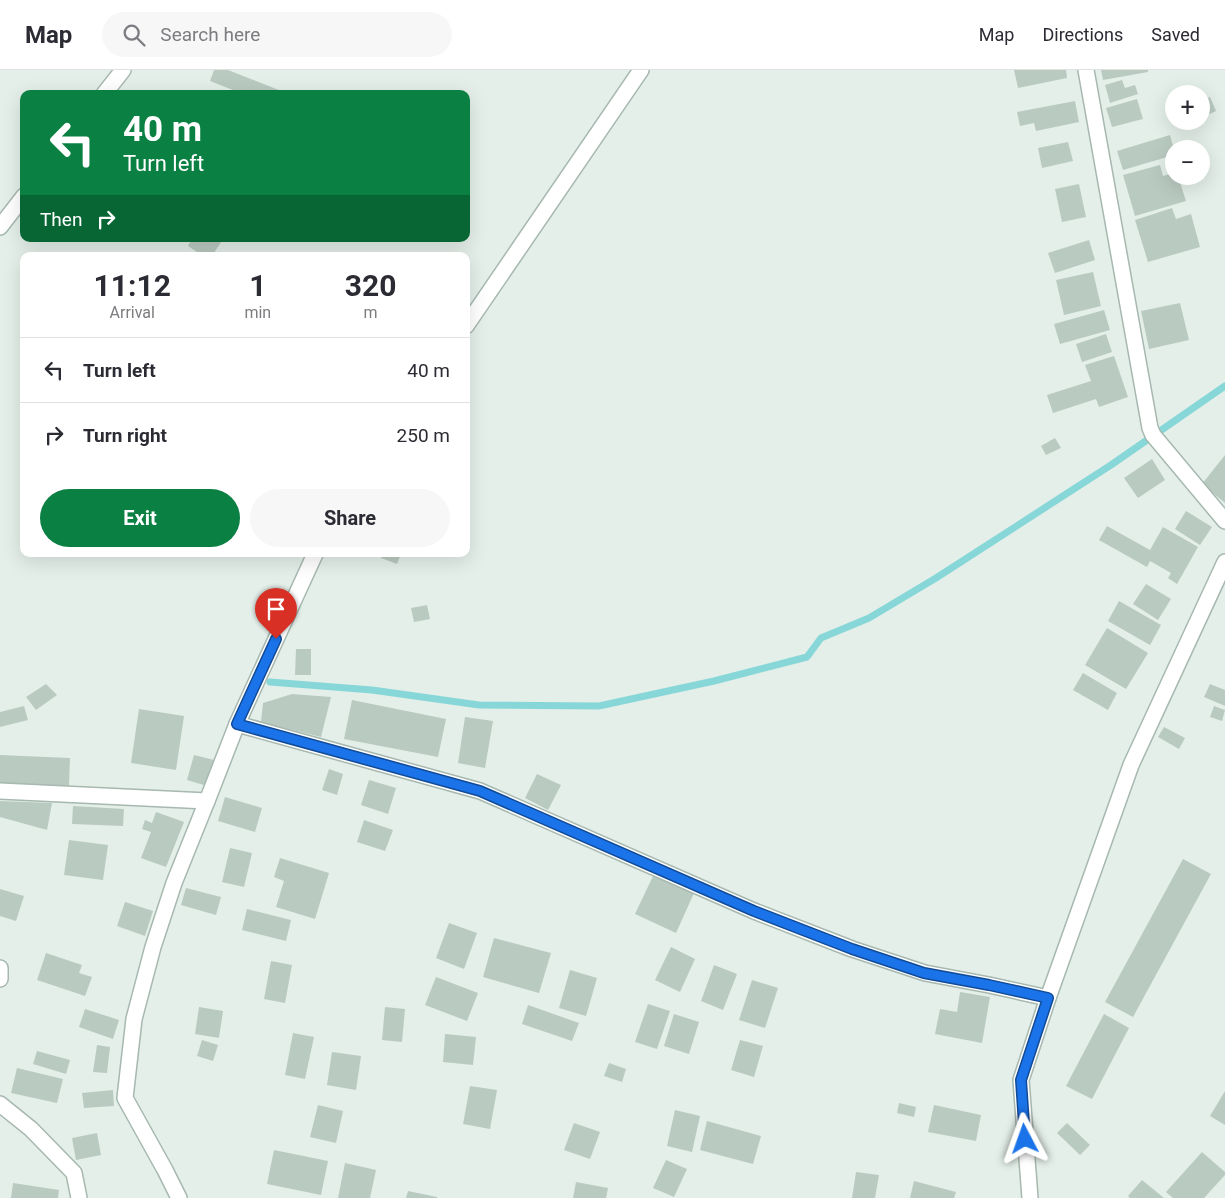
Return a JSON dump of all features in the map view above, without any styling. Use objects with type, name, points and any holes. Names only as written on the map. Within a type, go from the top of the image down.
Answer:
[{"type":"street","points":[[107,90],[123,70]]},
{"type":"street","points":[[470,320],[641,70]]},
{"type":"street","points":[[1086,70],[1150,428],[1153,435],[1225,520]]},
{"type":"street","points":[[0,227],[20,201]]},
{"type":"street","points":[[179,1198],[125,1098],[134,1020],[153,947],[174,883],[237,724],[314,557]]},
{"type":"street","points":[[1030,1198],[1021,1080],[1048,998],[1131,765],[1225,562]]},
{"type":"street","points":[[237,724],[480,791],[754,911],[852,949],[924,973],[1048,998]]},
{"type":"street","points":[[0,791],[207,801]]},
{"type":"street","points":[[0,968],[0,978]]},
{"type":"street","points":[[0,1104],[31,1129],[74,1173],[79,1198]]},
{"type":"building","points":[[214,70],[228,70],[279,90],[233,90],[210,81]]},
{"type":"building","points":[[1014,70],[1066,70],[1067,78],[1018,88]]},
{"type":"building","points":[[1101,70],[1148,70],[1148,72],[1103,80]]},
{"type":"building","points":[[1122,80],[1125,88],[1135,85],[1138,94],[1110,103],[1105,85]]},
{"type":"building","points":[[1210,97],[1216,111],[1210,114]]},
{"type":"building","points":[[1137,99],[1143,119],[1112,127],[1106,108]]},
{"type":"building","points":[[1075,101],[1079,122],[1036,131],[1034,123],[1020,126],[1017,112]]},
{"type":"building","points":[[1170,135],[1171,140],[1165,140],[1165,158],[1123,170],[1117,151]]},
{"type":"building","points":[[1068,142],[1073,161],[1042,168],[1038,148]]},
{"type":"building","points":[[1160,165],[1163,176],[1165,175],[1165,185],[1181,185],[1186,201],[1135,216],[1123,175]]},
{"type":"building","points":[[1079,184],[1086,217],[1062,222],[1055,189]]},
{"type":"building","points":[[1172,208],[1176,219],[1191,214],[1200,247],[1148,262],[1135,220]]},
{"type":"building","points":[[1089,240],[1095,260],[1055,273],[1048,253]]},
{"type":"building","points":[[190,242],[221,242],[215,252],[197,252],[188,246]]},
{"type":"building","points":[[1093,272],[1101,306],[1064,315],[1056,280]]},
{"type":"building","points":[[1180,303],[1189,340],[1149,349],[1141,311]]},
{"type":"building","points":[[1104,310],[1110,330],[1060,344],[1054,324]]},
{"type":"building","points":[[1106,334],[1112,352],[1082,362],[1076,344]]},
{"type":"building","points":[[1114,356],[1128,397],[1099,407],[1096,399],[1053,413],[1047,395],[1091,381],[1085,365]]},
{"type":"building","points":[[1055,438],[1061,448],[1046,455],[1041,446]]},
{"type":"building","points":[[1225,455],[1225,503],[1202,484]]},
{"type":"building","points":[[1152,459],[1165,480],[1138,498],[1124,478]]},
{"type":"building","points":[[1186,511],[1212,527],[1200,545],[1175,529]]},
{"type":"building","points":[[1107,526],[1150,550],[1163,527],[1198,547],[1177,584],[1168,578],[1171,573],[1150,561],[1147,567],[1099,540]]},
{"type":"building","points":[[381,557],[400,557],[397,564]]},
{"type":"building","points":[[1146,584],[1171,599],[1158,620],[1133,604]]},
{"type":"building","points":[[1119,601],[1161,625],[1150,645],[1108,621]]},
{"type":"building","points":[[427,605],[430,619],[414,622],[411,608]]},
{"type":"building","points":[[1107,628],[1148,653],[1126,689],[1085,665]]},
{"type":"building","points":[[296,649],[311,649],[311,675],[295,675]]},
{"type":"building","points":[[1083,673],[1117,693],[1108,710],[1073,690]]},
{"type":"building","points":[[46,684],[57,695],[36,710],[26,697]]},
{"type":"building","points":[[1210,684],[1225,690],[1225,706],[1204,697]]},
{"type":"building","points":[[292,694],[331,697],[321,737],[261,722],[263,703]]},
{"type":"building","points":[[352,700],[446,719],[438,757],[344,739]]},
{"type":"building","points":[[24,706],[28,720],[0,727],[0,712]]},
{"type":"building","points":[[1214,706],[1225,710],[1222,721],[1210,717]]},
{"type":"building","points":[[139,709],[184,716],[176,770],[131,763]]},
{"type":"building","points":[[465,717],[493,721],[485,768],[458,763]]},
{"type":"building","points":[[1164,727],[1185,738],[1179,749],[1158,737]]},
{"type":"building","points":[[0,755],[70,758],[69,786],[0,783]]},
{"type":"building","points":[[194,755],[214,760],[207,786],[187,780]]},
{"type":"building","points":[[329,769],[343,774],[337,795],[322,790]]},
{"type":"building","points":[[537,774],[561,785],[548,810],[525,798]]},
{"type":"building","points":[[369,780],[396,788],[388,814],[361,805]]},
{"type":"building","points":[[225,797],[262,808],[255,832],[218,821]]},
{"type":"building","points":[[0,801],[52,803],[47,830],[0,817]]},
{"type":"building","points":[[73,806],[124,809],[123,826],[72,824]]},
{"type":"building","points":[[156,812],[184,822],[166,867],[141,858],[151,832],[142,829],[145,820],[152,823]]},
{"type":"building","points":[[364,820],[393,830],[385,851],[357,842]]},
{"type":"building","points":[[69,840],[108,845],[103,880],[64,875]]},
{"type":"building","points":[[230,848],[252,853],[244,887],[222,882]]},
{"type":"building","points":[[280,858],[329,873],[315,919],[276,907],[284,881],[274,877]]},
{"type":"building","points":[[1183,859],[1211,874],[1133,1017],[1105,1002]]},
{"type":"building","points":[[654,874],[694,893],[676,933],[635,914]]},
{"type":"building","points":[[186,888],[221,897],[216,915],[181,905]]},
{"type":"building","points":[[0,889],[24,896],[16,921],[0,916]]},
{"type":"building","points":[[125,902],[153,911],[145,936],[117,926]]},
{"type":"building","points":[[247,909],[291,920],[286,941],[242,930]]},
{"type":"building","points":[[449,923],[477,933],[464,969],[436,958]]},
{"type":"building","points":[[494,938],[551,953],[539,993],[483,977]]},
{"type":"building","points":[[671,947],[695,959],[680,992],[655,980]]},
{"type":"building","points":[[46,953],[82,965],[79,973],[92,977],[85,996],[37,980]]},
{"type":"building","points":[[271,961],[292,965],[285,1003],[264,999]]},
{"type":"building","points":[[714,965],[737,974],[723,1010],[701,1001]]},
{"type":"building","points":[[570,970],[597,978],[586,1016],[559,1008]]},
{"type":"building","points":[[436,977],[478,993],[467,1021],[425,1005]]},
{"type":"building","points":[[752,980],[778,988],[765,1028],[739,1020]]},
{"type":"building","points":[[960,992],[990,997],[982,1043],[935,1034],[940,1009],[957,1012]]},
{"type":"building","points":[[648,1004],[670,1011],[657,1049],[635,1042]]},
{"type":"building","points":[[528,1005],[579,1023],[572,1041],[522,1024]]},
{"type":"building","points":[[199,1007],[223,1011],[219,1038],[195,1034]]},
{"type":"building","points":[[385,1007],[405,1009],[402,1042],[382,1040]]},
{"type":"building","points":[[85,1009],[119,1020],[113,1039],[79,1027]]},
{"type":"building","points":[[674,1014],[699,1022],[689,1054],[664,1046]]},
{"type":"building","points":[[1104,1014],[1129,1028],[1092,1099],[1066,1086]]},
{"type":"building","points":[[293,1033],[314,1037],[305,1079],[285,1075]]},
{"type":"building","points":[[445,1034],[476,1037],[473,1065],[443,1062]]},
{"type":"building","points":[[202,1040],[218,1045],[213,1061],[197,1056]]},
{"type":"building","points":[[740,1040],[763,1046],[754,1077],[731,1070]]},
{"type":"building","points":[[97,1045],[110,1047],[107,1073],[93,1072]]},
{"type":"building","points":[[37,1051],[70,1060],[66,1074],[33,1064]]},
{"type":"building","points":[[332,1052],[361,1056],[356,1090],[327,1085]]},
{"type":"building","points":[[609,1063],[626,1069],[622,1082],[604,1076]]},
{"type":"building","points":[[17,1068],[63,1079],[57,1103],[11,1093]]},
{"type":"building","points":[[470,1086],[497,1090],[490,1129],[463,1124]]},
{"type":"building","points":[[113,1090],[114,1106],[84,1108],[82,1093]]},
{"type":"building","points":[[1225,1091],[1225,1125],[1210,1116]]},
{"type":"building","points":[[899,1103],[916,1107],[914,1117],[897,1113]]},
{"type":"building","points":[[318,1105],[343,1111],[336,1143],[310,1137]]},
{"type":"building","points":[[934,1105],[981,1115],[976,1141],[928,1132]]},
{"type":"building","points":[[675,1110],[700,1116],[692,1152],[667,1146]]},
{"type":"building","points":[[707,1121],[761,1136],[753,1164],[700,1150]]},
{"type":"building","points":[[574,1123],[600,1132],[590,1159],[564,1150]]},
{"type":"building","points":[[1067,1123],[1090,1145],[1080,1155],[1057,1133]]},
{"type":"building","points":[[97,1133],[101,1155],[76,1160],[72,1138]]},
{"type":"building","points":[[274,1150],[328,1161],[321,1195],[267,1184]]},
{"type":"building","points":[[1202,1152],[1225,1172],[1225,1175],[1204,1198],[1173,1198],[1166,1192]]},
{"type":"building","points":[[666,1160],[687,1169],[674,1197],[653,1188]]},
{"type":"building","points":[[345,1163],[376,1170],[370,1198],[338,1198]]},
{"type":"building","points":[[856,1172],[879,1175],[875,1198],[852,1198]]},
{"type":"building","points":[[1142,1180],[1164,1198],[1130,1198],[1128,1196]]},
{"type":"building","points":[[914,1181],[956,1192],[954,1198],[910,1198]]},
{"type":"building","points":[[576,1182],[608,1188],[606,1198],[573,1198]]},
{"type":"building","points":[[13,1183],[59,1190],[58,1198],[11,1198]]},
{"type":"building","points":[[408,1191],[437,1197],[437,1198],[406,1198]]},
{"type":"waterway","points":[[270,682],[372,690],[479,705],[599,706],[714,681],[807,657],[821,638],[869,618],[936,578],[1111,465],[1225,386]]},
{"type":"route","points":[[276,639],[237,724],[480,791],[754,911],[852,949],[924,973],[1048,998],[1021,1080],[1025,1139]]}]
